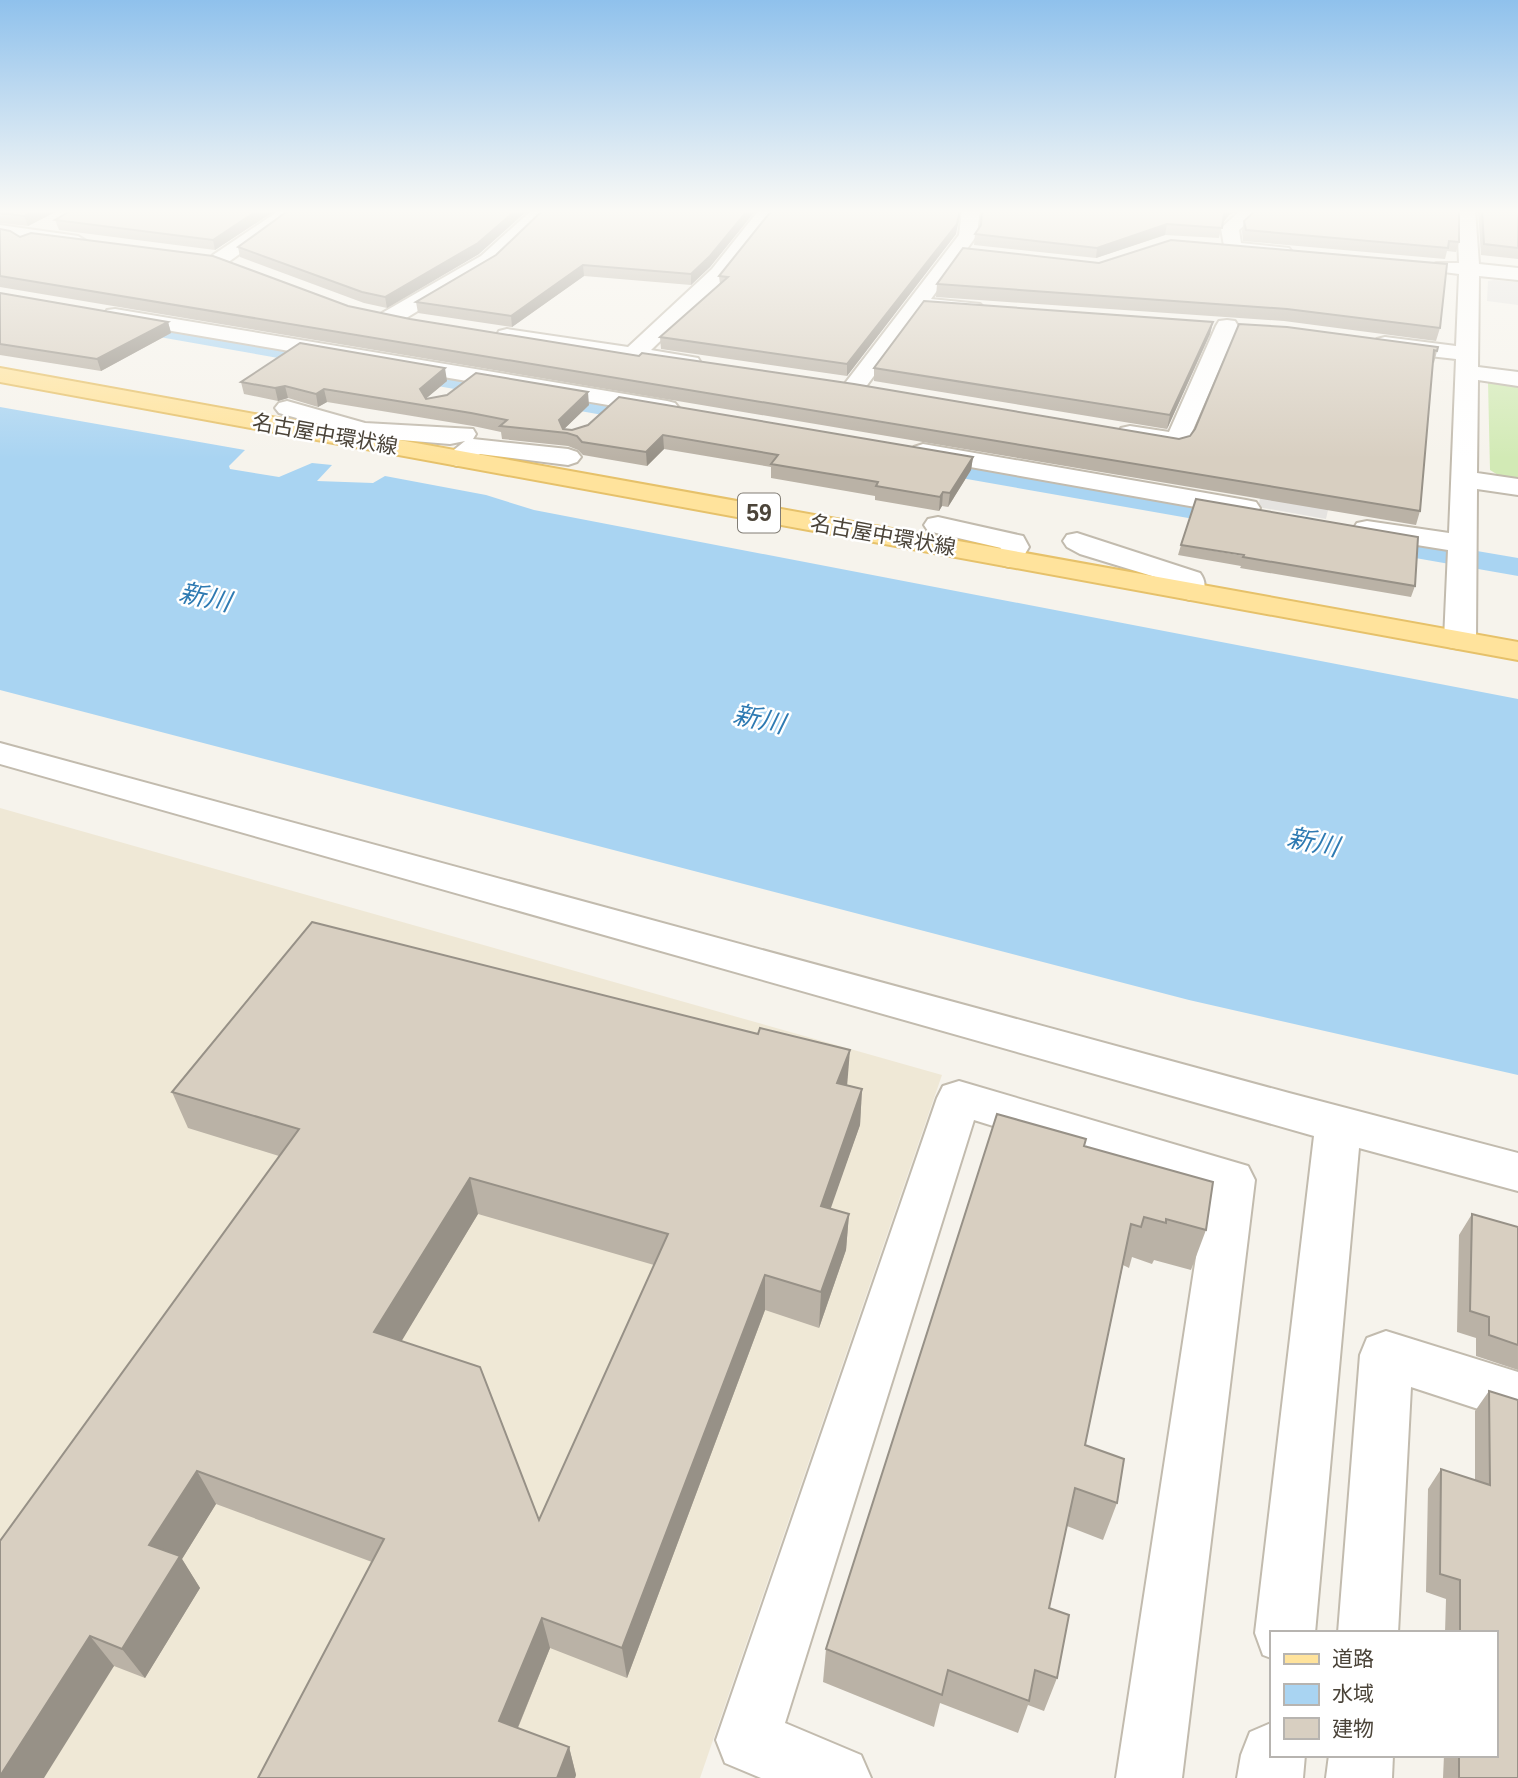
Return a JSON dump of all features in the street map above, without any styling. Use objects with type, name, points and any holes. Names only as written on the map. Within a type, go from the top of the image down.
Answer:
[{"type":"main road","name":"名古屋中環状線","points":[[0,375],[358,434],[460,446],[1009,558],[1518,650]]},
{"type":"street","points":[[423,293],[379,315],[425,324]]},
{"type":"street","points":[[634,354],[698,293]]},
{"type":"street","points":[[826,383],[859,393],[924,293]]},
{"type":"street","points":[[1460,640],[1468,293]]},
{"type":"street","points":[[915,304],[996,310]]},
{"type":"street","points":[[95,311],[460,385],[607,406],[694,413]]},
{"type":"street","points":[[1108,429],[1177,441],[1238,327],[1199,324]]},
{"type":"street","points":[[491,334],[717,366]]},
{"type":"street","points":[[1362,341],[1466,363],[1518,379]]},
{"type":"street","points":[[287,408],[358,434]]},
{"type":"street","points":[[460,446],[568,457]]},
{"type":"street","points":[[895,447],[1263,511]]},
{"type":"street","points":[[1463,479],[1518,487]]},
{"type":"street","points":[[938,525],[1013,542],[1014,547],[1009,558]]},
{"type":"street","points":[[1344,525],[1462,557]]},
{"type":"street","points":[[1077,541],[1096,552],[1169,568],[1190,579],[1190,591]]},
{"type":"street","points":[[0,753],[1518,1172]]},
{"type":"street","points":[[838,1778],[748,1740],[959,1098],[1231,1180],[1149,1778]]},
{"type":"street","points":[[1285,1631],[1338,1124]]},
{"type":"street","points":[[1368,1631],[1386,1356],[1518,1397]]},
{"type":"street","points":[[1270,1778],[1272,1757]]},
{"type":"street","points":[[1359,1778],[1361,1757]]},
{"type":"shaded area","points":[[1487,293],[1518,293],[1518,305],[1487,301]]},
{"type":"shaded area","points":[[1264,481],[1332,492],[1326,519],[1258,507]]},
{"type":"shaded area","points":[[0,808],[942,1075],[700,1778],[0,1778]]},
{"type":"green space","points":[[1488,382],[1518,382],[1518,480],[1503,478],[1490,470]]},
{"type":"water","points":[[0,300],[1518,558],[1518,576],[0,309]]},
{"type":"water","name":"新川","points":[[0,407],[245,450],[229,466],[230,469],[279,477],[312,463],[332,465],[317,481],[373,483],[385,476],[486,495],[534,510],[1518,699],[1518,1075],[1189,1000],[0,690]]},
{"type":"building","points":[[0,293],[168,322],[97,359],[0,344]]},
{"type":"building","points":[[103,293],[313,293],[348,306],[410,319],[639,356],[642,353],[854,384],[1179,439],[1190,436],[1195,429],[1239,324],[1287,327],[1438,347],[1437,351],[1434,350],[1420,511]]},
{"type":"building","points":[[366,293],[392,293],[385,297]]},
{"type":"building","points":[[431,293],[544,293],[511,316],[416,302]]},
{"type":"building","points":[[710,293],[903,293],[847,364],[660,337]]},
{"type":"building","points":[[1063,293],[1444,293],[1440,328],[1287,309]]},
{"type":"building","points":[[924,301],[1213,322],[1170,415],[874,368]]},
{"type":"building","points":[[300,343],[445,368],[420,389],[426,399],[447,395],[476,373],[588,392],[559,420],[563,429],[572,430],[588,425],[619,397],[973,457],[950,493],[943,492],[940,497],[876,486],[878,482],[771,464],[778,455],[663,435],[646,452],[582,442],[577,436],[567,433],[500,426],[507,420],[471,413],[324,389],[316,394],[285,386],[275,388],[241,382]]},
{"type":"building","points":[[1196,499],[1418,537],[1415,586],[1181,545]]},
{"type":"building","points":[[312,922],[758,1034],[760,1028],[850,1050],[837,1083],[862,1089],[821,1206],[849,1214],[821,1292],[765,1275],[622,1648],[542,1618],[499,1721],[569,1747],[557,1778],[258,1778],[384,1539],[197,1471],[149,1545],[180,1556],[122,1649],[90,1636],[0,1776],[0,1541],[299,1129],[172,1092]],"holes":[[[470,1178],[668,1234],[539,1520],[480,1367],[374,1332]]]},
{"type":"building","points":[[997,1114],[1086,1139],[1084,1146],[1213,1182],[1206,1230],[1166,1219],[1166,1223],[1144,1217],[1141,1227],[1131,1224],[1085,1445],[1124,1459],[1117,1503],[1075,1488],[1049,1608],[1069,1615],[1057,1678],[1035,1670],[1029,1701],[948,1670],[942,1695],[826,1649]]},
{"type":"building","points":[[1472,1214],[1518,1227],[1518,1345],[1489,1335],[1489,1317],[1470,1311]]},
{"type":"building","points":[[1489,1391],[1518,1400],[1518,1778],[1459,1778],[1459,1757],[1497,1757],[1497,1631],[1460,1631],[1460,1580],[1440,1574],[1441,1469],[1490,1485]]}]
